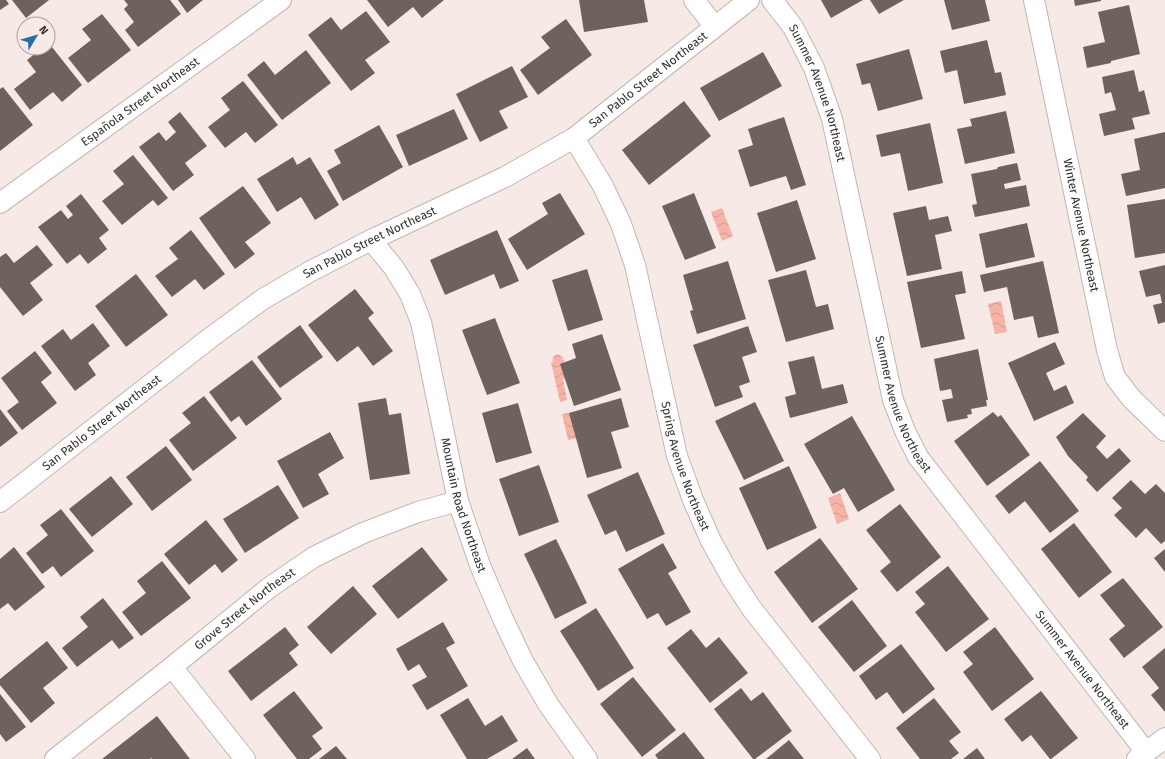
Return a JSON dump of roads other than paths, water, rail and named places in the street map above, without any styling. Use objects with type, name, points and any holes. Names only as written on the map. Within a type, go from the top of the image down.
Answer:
[{"type":"street","name":"Española Street Northeast","points":[[0,203],[281,0]]},
{"type":"street","points":[[694,0],[715,27]]},
{"type":"street","name":"San Pablo Street Northeast","points":[[0,502],[210,338],[263,299],[311,271],[371,240],[505,177],[574,138],[749,0]]},
{"type":"street","name":"Summer Avenue Northeast","points":[[772,0],[794,27],[814,68],[832,120],[893,400],[905,431],[918,457],[1142,756]]},
{"type":"street","name":"Winter Avenue Northeast","points":[[1034,0],[1107,350],[1115,377],[1131,398],[1165,431]]},
{"type":"street","name":"Spring Avenue Northeast","points":[[574,138],[603,186],[621,224],[633,258],[677,456],[693,500],[711,541],[731,577],[752,609],[870,759]]},
{"type":"street","name":"Mountain Road Northeast","points":[[371,240],[394,268],[410,294],[422,322],[458,501],[481,568],[523,661],[548,704],[587,759]]},
{"type":"street","name":"Grove Street Northeast","points":[[55,759],[172,667],[270,587],[314,557],[370,530],[418,512],[458,501]]},
{"type":"street","points":[[172,667],[245,759]]},
{"type":"street","points":[[1142,756],[1165,738]]},
{"type":"water","points":[[722,208],[733,236],[722,241],[711,212]]},
{"type":"water","points":[[1001,301],[1007,332],[995,334],[988,304]]},
{"type":"water","points":[[557,354],[562,356],[564,360],[568,377],[563,379],[567,400],[560,402],[551,362],[553,362],[553,357]]},
{"type":"water","points":[[573,412],[579,438],[568,440],[562,414]]},
{"type":"water","points":[[840,493],[849,519],[837,524],[828,498]]}]
